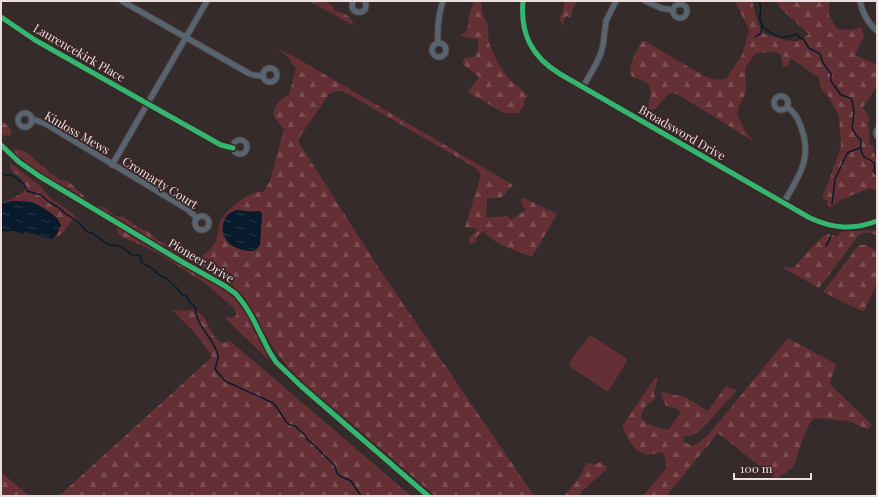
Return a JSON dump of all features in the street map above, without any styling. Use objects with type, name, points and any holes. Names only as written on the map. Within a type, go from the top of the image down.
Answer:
[{"type":"street","points":[[122,1],[250,74],[262,76]]},
{"type":"street","points":[[112,165],[207,1]]},
{"type":"street","points":[[354,1],[352,4],[356,12],[364,11],[366,9],[365,1]]},
{"type":"street","points":[[438,43],[437,27],[443,1]]},
{"type":"street","name":"Broadsword Drive","points":[[522,1],[524,29],[529,43],[540,59],[553,70],[820,222],[839,227],[859,226],[877,221]]},
{"type":"street","points":[[583,88],[601,53],[604,45],[606,21],[616,1]]},
{"type":"street","points":[[645,1],[661,8],[673,10]]},
{"type":"street","points":[[860,1],[866,18],[877,31]]},
{"type":"street","name":"Laurencekirk Place","points":[[1,16],[35,40],[222,145],[232,148]]},
{"type":"street","points":[[784,202],[801,172],[806,158],[805,138],[800,124],[794,112],[787,107]]},
{"type":"street","name":"Kinloss Mews","points":[[32,119],[46,124],[112,165]]},
{"type":"street","points":[[877,130],[877,136]]},
{"type":"street","name":"Pioneer Drive","points":[[1,145],[19,162],[38,176],[236,294],[252,317],[276,362],[428,496]]},
{"type":"street","name":"Cromarty Court","points":[[112,165],[187,209],[197,218]]},
{"type":"green space","points":[[309,1],[324,1],[332,6],[335,11],[349,17],[354,26]]},
{"type":"green space","points":[[474,1],[481,1],[482,13],[487,23],[489,43],[497,61],[508,78],[528,96],[524,100],[524,105],[519,113],[502,112],[468,92],[479,77],[463,64],[463,61],[465,58],[475,57],[478,52],[478,39],[460,35],[466,32],[468,28],[468,20]]},
{"type":"green space","points":[[565,1],[577,1],[572,10],[571,18],[566,16],[564,25],[561,22],[560,17]]},
{"type":"green space","points":[[735,1],[752,1],[758,23],[764,34],[786,40],[798,41],[809,34],[780,8],[776,1],[829,1],[829,16],[837,29],[850,30],[861,27],[864,36],[855,55],[877,65],[877,86],[863,107],[869,118],[869,143],[873,146],[873,151],[877,160],[877,191],[870,188],[840,200],[831,207],[827,206],[828,201],[822,198],[841,146],[839,116],[827,94],[823,92],[819,78],[791,58],[786,67],[783,66],[781,55],[776,52],[756,53],[745,68],[746,92],[739,106],[737,115],[747,134],[755,142],[677,94],[673,93],[667,95],[655,109],[648,110],[650,95],[649,86],[644,81],[633,77],[630,70],[635,53],[643,41],[704,76],[720,80],[726,79],[742,55],[749,30]]},
{"type":"green space","points":[[277,49],[295,57],[513,185],[501,198],[487,198],[486,217],[502,217],[507,215],[511,220],[526,210],[522,205],[521,200],[524,198],[557,214],[532,257],[499,244],[484,231],[477,236],[476,241],[472,244],[469,242],[469,238],[479,229],[465,227],[481,175],[476,168],[343,91],[336,91],[329,94],[299,138],[299,143],[380,270],[534,496],[435,496],[295,375],[274,349],[243,296],[230,286],[97,208],[100,206],[104,207],[115,216],[124,217],[139,228],[149,232],[159,241],[182,251],[182,255],[194,258],[206,253],[215,243],[220,222],[229,209],[245,197],[264,191],[270,181],[284,129],[273,114],[278,102],[289,95],[296,68],[286,55]],"holes":[[[241,210],[262,213],[260,245],[249,250],[237,248],[226,240],[222,228],[226,216]]]},
{"type":"green space","points":[[1,121],[8,126],[12,132],[10,136],[1,135]]},
{"type":"green space","points":[[17,149],[28,153],[40,165],[46,168],[49,173],[54,175],[59,180],[68,181],[89,203],[27,165],[10,150]]},
{"type":"green space","points":[[10,163],[38,184],[51,198],[71,212],[77,220],[71,221],[61,234],[52,239],[56,236],[59,220],[46,209],[33,203],[26,202],[10,202],[1,204],[21,194],[26,188],[19,176],[11,171]]},
{"type":"green space","points":[[117,228],[120,228],[230,294],[243,309],[271,362],[224,317],[232,318],[237,315],[234,308],[205,283],[161,255],[122,237],[117,232]]},
{"type":"green space","points":[[877,229],[877,236],[863,233],[858,236],[819,288],[782,267],[794,268],[825,235],[828,234],[838,236],[840,232],[871,231]]},
{"type":"green space","points":[[859,245],[866,246],[877,252],[877,283],[864,311],[823,292]]},
{"type":"green space","points":[[172,310],[191,310],[200,313],[205,319],[213,335],[221,343],[230,341],[411,496],[59,496],[212,357],[189,326]]},
{"type":"green space","points":[[592,336],[627,359],[608,392],[569,366],[571,360],[588,337]]},
{"type":"green space","points":[[788,338],[836,364],[830,384],[872,425],[867,429],[849,421],[814,418],[803,438],[795,463],[791,469],[776,479],[718,433],[666,496],[643,496],[667,467],[664,454],[660,452],[644,454],[640,452],[630,442],[623,426],[655,378],[658,378],[654,393],[655,399],[645,407],[641,418],[651,425],[662,429],[669,429],[681,412],[678,409],[666,406],[661,392],[685,397],[708,411],[726,386],[737,390],[698,433],[690,436],[684,436],[683,441],[692,446],[699,443],[709,434]]},
{"type":"green space","points":[[601,462],[607,467],[606,470],[578,496],[564,496],[582,474],[584,467],[588,463],[595,464]]},
{"type":"green space","points":[[1,472],[29,496],[1,496]]},
{"type":"water","points":[[12,201],[31,202],[44,208],[52,214],[61,225],[56,236],[52,239],[25,232],[22,234],[14,231],[1,232],[1,204]]},
{"type":"water","points":[[236,210],[252,212],[259,211],[262,213],[260,245],[256,250],[250,251],[238,248],[231,245],[225,238],[223,231],[224,220],[228,214]]},
{"type":"waterway","points":[[759,1],[761,7],[760,20],[763,27],[781,37],[788,37],[797,34],[803,39],[809,48],[820,54],[823,63],[831,74],[831,81],[841,95],[852,100],[854,112],[852,128],[861,140],[861,144],[860,148],[847,154],[835,179],[832,204]]},
{"type":"waterway","points":[[755,37],[761,33],[762,24]]},
{"type":"waterway","points":[[861,147],[864,156],[874,163],[874,171],[877,176]]},
{"type":"waterway","points":[[1,172],[5,175],[13,176],[24,184],[27,191],[41,195],[80,224],[86,231],[94,234],[104,242],[109,245],[122,247],[133,256],[139,255],[141,262],[153,269],[159,275],[166,278],[178,289],[181,294],[186,296],[196,308],[198,320],[213,344],[218,356],[215,369],[225,381],[273,403],[286,422],[295,426],[306,436],[307,439],[335,466],[337,473],[351,481],[361,496]]},
{"type":"waterway","points":[[826,246],[831,235]]},
{"type":"cycle path","points":[[523,1],[524,24],[530,44],[542,60],[560,74],[810,218],[819,222],[844,227],[860,226],[877,221]]},
{"type":"cycle path","points":[[1,17],[35,40],[148,104],[221,145],[233,148]]},
{"type":"cycle path","points":[[1,145],[19,162],[39,176],[225,286],[236,294],[252,317],[276,362],[301,386],[428,496]]}]
